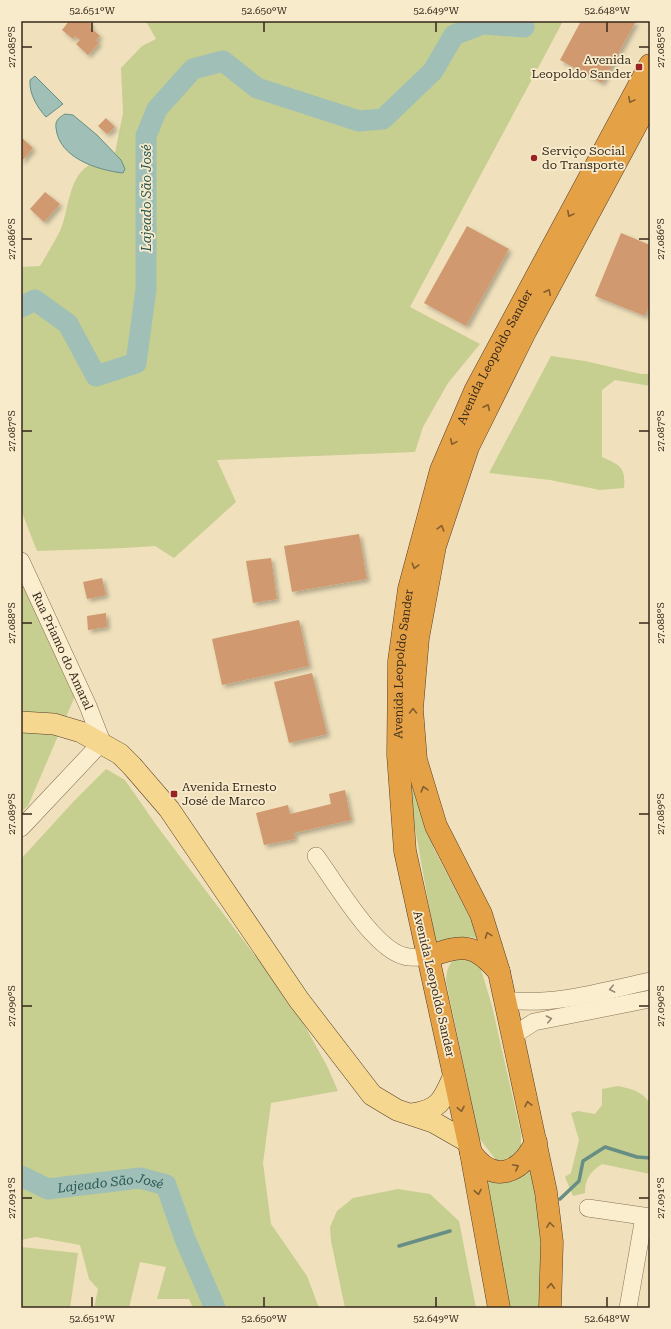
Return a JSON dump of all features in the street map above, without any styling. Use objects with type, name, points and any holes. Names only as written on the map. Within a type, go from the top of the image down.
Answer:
[{"type":"highway","name":"Avenida Leopoldo Sander","points":[[499,1308],[454,1075],[405,851],[400,792],[399,661],[409,589],[441,470],[476,391],[650,65]]},
{"type":"highway","name":"Avenida Leopoldo Sander","points":[[550,1308],[552,1242],[546,1192],[506,1000],[481,914],[436,826],[416,760],[412,709],[420,619],[435,546],[453,488],[468,447],[526,330],[650,99]]},
{"type":"highway","points":[[428,958],[459,947],[470,948],[481,953],[499,972]]},
{"type":"highway","points":[[469,1148],[478,1163],[488,1169],[499,1172],[511,1170],[521,1165],[529,1156],[536,1142]]},
{"type":"main road","points":[[21,722],[54,724],[81,732],[102,742],[120,754],[169,809],[299,1000],[372,1095],[397,1110],[412,1114],[439,1125],[469,1148]]},
{"type":"main road","points":[[412,1114],[426,1112],[438,1106],[445,1096],[454,1075]]},
{"type":"street","name":"Rua Priamo do Amaral","points":[[21,561],[88,706],[102,742]]},
{"type":"street","points":[[21,828],[102,742]]},
{"type":"street","points":[[316,856],[374,936],[391,951],[404,956],[428,958]]},
{"type":"street","points":[[506,1000],[526,1003],[550,1001],[650,982]]},
{"type":"street","points":[[514,1035],[534,1022],[650,999]]},
{"type":"street","points":[[588,1208],[647,1217],[628,1308]]},
{"type":"green space","points":[[146,21],[229,21],[229,23],[244,21],[561,21],[562,23],[410,307],[480,344],[448,383],[423,427],[415,452],[217,460],[236,502],[174,558],[155,546],[37,551],[21,510],[21,267],[40,266],[60,231],[73,186],[82,171],[89,165],[113,172],[121,160],[115,153],[123,113],[121,68],[142,46],[156,39]]},
{"type":"green space","points":[[551,356],[585,361],[641,374],[650,374],[650,386],[615,380],[602,390],[602,457],[620,467],[624,475],[624,488],[600,490],[550,480],[489,473]]},
{"type":"green space","points":[[21,575],[75,696],[28,806],[21,812]]},
{"type":"green space","points":[[407,762],[434,849],[481,939],[469,937],[458,938],[446,940],[436,945],[413,817]]},
{"type":"green space","points":[[106,769],[125,780],[157,826],[296,1010],[327,1066],[338,1091],[271,1103],[263,1163],[271,1224],[307,1276],[319,1308],[193,1308],[189,1299],[157,1299],[166,1267],[140,1262],[129,1308],[94,1308],[98,1289],[89,1279],[80,1245],[36,1237],[21,1240],[21,859],[74,801]]},
{"type":"green space","points":[[459,956],[479,963],[492,1006],[521,1134],[521,1150],[506,1163],[496,1160],[479,1138],[446,981],[450,964]]},
{"type":"green space","points":[[618,1086],[640,1093],[650,1104],[650,1174],[602,1164],[589,1176],[585,1193],[573,1196],[565,1177],[571,1173],[579,1140],[571,1113],[578,1111],[595,1114],[602,1105],[602,1089]]},
{"type":"green space","points":[[533,1169],[545,1227],[545,1308],[510,1308],[485,1177],[499,1181],[516,1179]]},
{"type":"green space","points":[[398,1189],[430,1194],[459,1221],[476,1308],[345,1308],[331,1241],[330,1227],[337,1211],[353,1198]]},
{"type":"green space","points":[[21,1247],[78,1253],[70,1308],[21,1308]]},
{"type":"water","points":[[35,76],[63,104],[46,117],[32,95],[30,80]]},
{"type":"water","points":[[65,114],[73,115],[97,135],[121,160],[125,169],[123,173],[102,169],[81,161],[64,147],[59,138],[56,123],[60,117]]},
{"type":"building","points":[[69,21],[88,21],[92,25],[90,27],[100,36],[96,40],[99,43],[88,55],[76,44],[80,40],[75,36],[73,39],[62,30]]},
{"type":"building","points":[[581,21],[636,21],[602,83],[560,60]]},
{"type":"building","points":[[106,118],[115,127],[107,134],[98,126]]},
{"type":"building","points":[[21,137],[33,148],[21,162]]},
{"type":"building","points":[[45,192],[60,204],[44,222],[30,209]]},
{"type":"building","points":[[467,226],[509,249],[466,326],[424,303]]},
{"type":"building","points":[[621,233],[650,245],[650,303],[645,316],[595,296]]},
{"type":"building","points":[[359,534],[367,579],[292,592],[284,546]]},
{"type":"building","points":[[271,558],[277,599],[253,603],[246,561]]},
{"type":"building","points":[[102,578],[106,595],[87,599],[83,582]]},
{"type":"building","points":[[106,613],[107,627],[88,630],[87,616]]},
{"type":"building","points":[[299,620],[309,666],[222,685],[212,639]]},
{"type":"building","points":[[312,673],[327,734],[289,743],[274,682]]},
{"type":"building","points":[[345,790],[351,820],[294,833],[295,839],[264,845],[256,813],[288,805],[290,814],[331,804],[329,794]]},
{"type":"waterway","name":"Lajeado São José","points":[[21,307],[35,300],[68,324],[96,376],[136,363],[146,289],[146,136],[157,109],[193,69],[223,61],[257,88],[359,121],[383,119],[433,71],[454,35],[483,24],[524,27],[523,21]]},
{"type":"waterway","points":[[560,1199],[579,1181],[583,1161],[605,1147],[637,1157],[650,1158]]},
{"type":"waterway","name":"Lajeado São José","points":[[21,1176],[48,1189],[140,1178],[166,1185],[185,1239],[215,1308]]},
{"type":"waterway","points":[[399,1246],[450,1231]]},
{"type":"place","name":"Avenida Leopoldo Sander","points":[[639,67]]},
{"type":"place","name":"Serviço Social do Transporte","points":[[534,158]]},
{"type":"place","name":"Avenida Ernesto José de Marco","points":[[174,794]]}]
